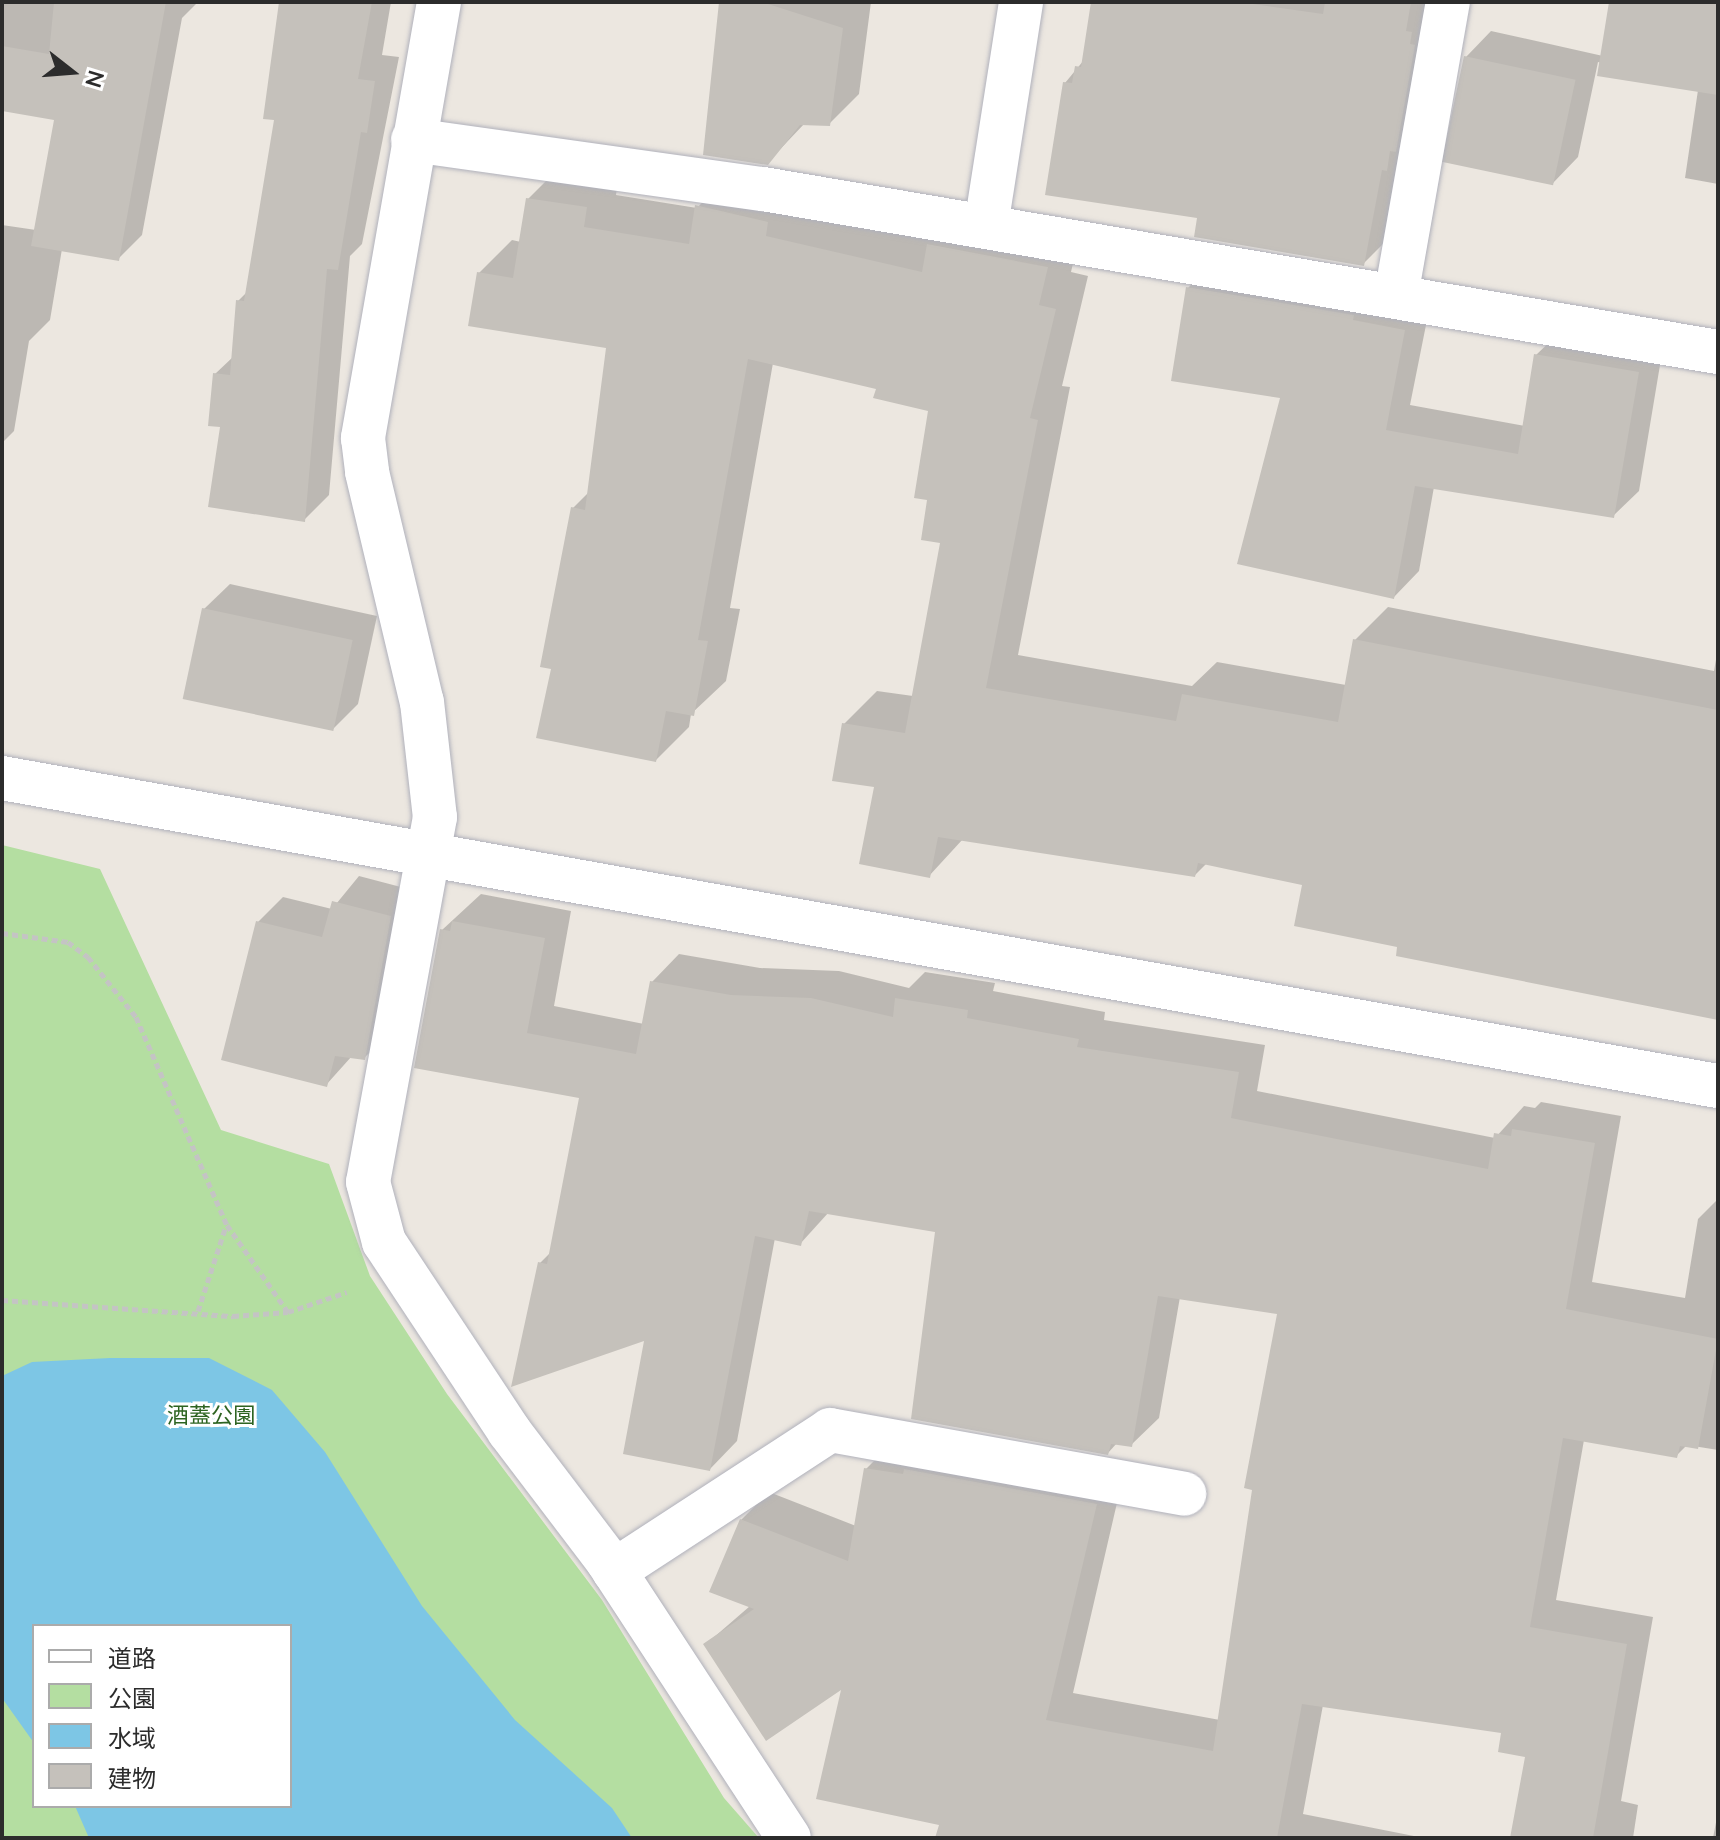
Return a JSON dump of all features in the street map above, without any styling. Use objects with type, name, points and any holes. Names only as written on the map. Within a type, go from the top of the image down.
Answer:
[{"type":"street","points":[[439,2],[363,438],[430,745],[435,817],[368,1182],[384,1242],[509,1431],[614,1571],[789,1838]]},
{"type":"street","points":[[986,226],[1021,2]]},
{"type":"street","points":[[1396,296],[1448,2]]},
{"type":"street","points":[[413,140],[677,176],[986,226],[1718,352]]},
{"type":"street","points":[[2,778],[1718,1086]]},
{"type":"street","points":[[614,1571],[830,1430],[1184,1494]]},
{"type":"path","points":[[2,933],[68,942],[88,957],[136,1017],[227,1225],[288,1312],[24,1305],[2,1300]]},
{"type":"path","points":[[198,1311],[227,1225]]},
{"type":"green space","name":"酒蓋公園","points":[[2,845],[100,869],[221,1130],[329,1164],[370,1276],[447,1394],[602,1600],[724,1798],[759,1838],[2,1838]]},
{"type":"water","points":[[209,1358],[272,1390],[325,1452],[422,1606],[515,1720],[612,1808],[632,1838],[89,1838],[76,1808],[292,1808],[292,1624],[32,1624],[32,1740],[2,1698],[2,1376],[32,1362]]},
{"type":"building","points":[[54,2],[166,2],[119,261],[31,246],[54,120],[2,111],[2,46],[49,54]]},
{"type":"building","points":[[279,2],[372,2],[358,79],[375,81],[367,133],[361,132],[338,270],[327,269],[305,522],[208,507],[220,427],[208,426],[213,373],[230,375],[236,300],[244,301],[274,120],[263,119]]},
{"type":"building","points":[[719,2],[768,4],[843,28],[830,126],[800,125],[768,165],[703,155]]},
{"type":"building","points":[[1091,2],[1239,2],[1323,14],[1325,2],[1411,2],[1406,31],[1412,32],[1410,44],[1415,45],[1396,152],[1390,151],[1387,171],[1382,170],[1364,266],[1194,237],[1197,218],[1045,195],[1063,82],[1072,83],[1075,66],[1081,67]]},
{"type":"building","points":[[1609,2],[1718,2],[1718,95],[1597,76]]},
{"type":"building","points":[[1464,56],[1576,80],[1553,185],[1442,162]]},
{"type":"building","points":[[526,198],[587,207],[584,227],[689,244],[695,205],[768,222],[766,236],[922,272],[927,244],[1048,267],[1039,305],[1056,309],[1030,418],[1038,420],[986,688],[1176,721],[1182,694],[1338,722],[1353,639],[1718,710],[1718,1020],[1396,956],[1397,947],[1294,926],[1302,885],[1198,863],[1195,877],[938,837],[930,878],[859,864],[874,787],[832,781],[842,723],[905,733],[940,543],[921,540],[927,500],[914,498],[928,411],[873,398],[876,389],[748,359],[698,640],[708,641],[694,716],[666,711],[656,762],[536,738],[551,669],[540,667],[571,507],[585,510],[606,348],[468,326],[477,272],[513,278]]},
{"type":"building","points":[[1186,287],[1354,315],[1353,320],[1405,330],[1386,430],[1518,454],[1534,354],[1639,372],[1614,518],[1415,486],[1394,599],[1237,564],[1280,398],[1171,381]]},
{"type":"building","points":[[202,608],[353,640],[333,731],[183,699]]},
{"type":"building","points":[[332,901],[391,916],[365,1060],[335,1056],[327,1087],[221,1060],[256,921],[322,937]]},
{"type":"building","points":[[452,921],[545,938],[527,1033],[636,1054],[650,981],[731,995],[811,998],[893,1017],[895,998],[968,1010],[967,1018],[1079,1039],[1077,1047],[1239,1072],[1231,1118],[1488,1169],[1494,1133],[1511,1136],[1512,1129],[1595,1143],[1566,1309],[1718,1339],[1698,1449],[1680,1446],[1677,1458],[1563,1438],[1530,1627],[1627,1644],[1593,1838],[1510,1838],[1525,1757],[1498,1752],[1501,1733],[1302,1704],[1277,1838],[935,1838],[939,1825],[816,1799],[841,1690],[766,1741],[703,1644],[754,1609],[709,1592],[740,1519],[848,1561],[864,1468],[903,1474],[904,1469],[1097,1504],[1046,1720],[1213,1751],[1252,1490],[1244,1488],[1277,1314],[1158,1296],[1132,1447],[1111,1444],[1108,1455],[911,1419],[935,1232],[809,1211],[801,1246],[755,1236],[710,1471],[623,1454],[644,1341],[511,1387],[538,1262],[547,1264],[579,1098],[414,1068],[440,929],[450,931]]}]
